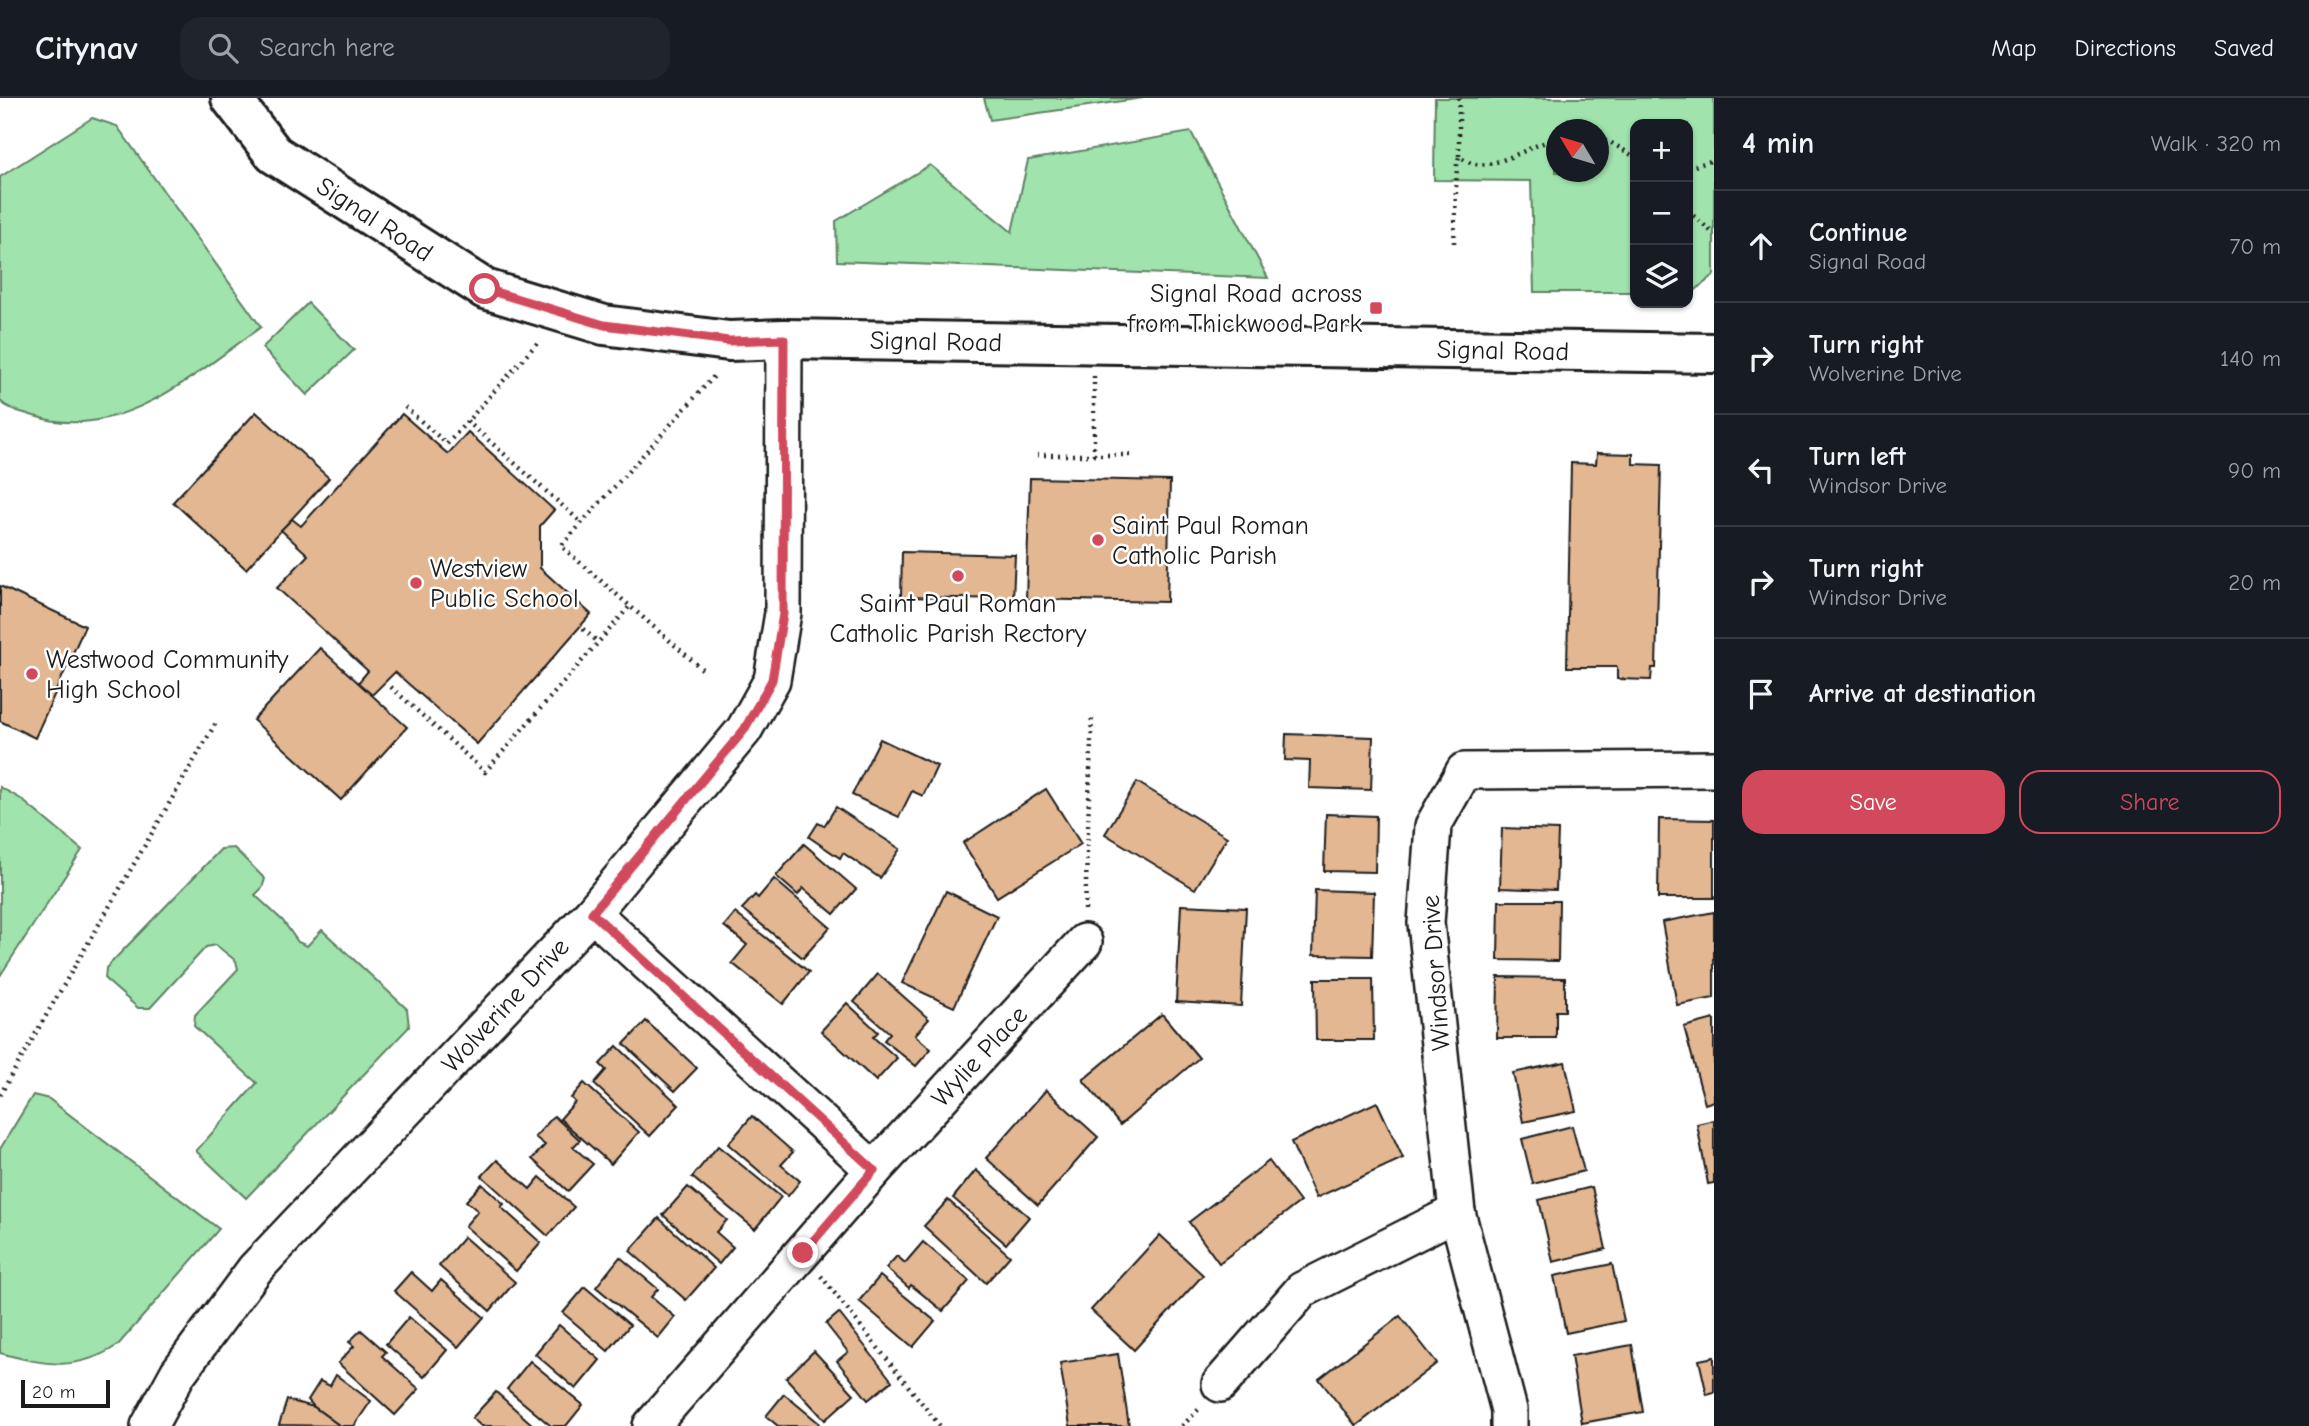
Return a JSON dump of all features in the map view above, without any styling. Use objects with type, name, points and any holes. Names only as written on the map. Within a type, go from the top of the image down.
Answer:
[{"type":"street","name":"Signal Road","points":[[231,98],[274,154],[485,289],[604,325],[729,341],[1714,353]]},
{"type":"street","name":"Wolverine Drive","points":[[149,1426],[178,1373],[255,1269],[592,913],[744,730],[772,680],[783,614],[766,340]]},
{"type":"street","name":"Windsor Drive","points":[[1509,1426],[1508,1410],[1457,1212],[1426,923],[1433,827],[1464,771],[1714,769]]},
{"type":"street","points":[[592,913],[874,1170],[651,1426]]},
{"type":"street","name":"Wylie Place","points":[[874,1170],[1084,942]]},
{"type":"street","points":[[1220,1384],[1302,1290],[1457,1212]]},
{"type":"path","points":[[1454,243],[1459,98]]},
{"type":"path","points":[[1609,142],[1630,154]]},
{"type":"path","points":[[1459,157],[1477,165],[1546,143]]},
{"type":"path","points":[[1693,166],[1714,160]]},
{"type":"path","points":[[1693,215],[1714,234]]},
{"type":"path","points":[[405,407],[447,444],[563,314]]},
{"type":"path","points":[[702,669],[561,546],[766,340]]},
{"type":"path","points":[[1094,344],[1094,455]]},
{"type":"path","points":[[467,421],[582,523]]},
{"type":"path","points":[[1037,455],[1134,455]]},
{"type":"path","points":[[391,687],[485,772],[630,606]]},
{"type":"path","points":[[583,629],[598,642]]},
{"type":"path","points":[[1084,942],[1092,715]]},
{"type":"path","points":[[0,1095],[217,721]]},
{"type":"path","points":[[803,1253],[940,1426]]},
{"type":"green space","points":[[984,98],[1143,98],[990,120]]},
{"type":"green space","points":[[1435,98],[1714,98],[1714,275],[1693,292],[1693,119],[1630,119],[1630,292],[1534,292],[1531,181],[1434,180]]},
{"type":"green space","points":[[92,118],[117,126],[261,327],[183,383],[155,399],[126,412],[96,420],[65,422],[20,412],[0,401],[0,177]]},
{"type":"green space","points":[[1191,132],[1268,278],[837,261],[836,221],[930,165],[1012,232],[1028,160]]},
{"type":"green space","points":[[308,303],[354,350],[307,395],[262,348]]},
{"type":"green space","points":[[0,787],[21,799],[82,850],[0,976]]},
{"type":"green space","points":[[234,848],[265,879],[262,888],[255,895],[283,921],[298,942],[307,946],[322,930],[407,1009],[409,1027],[246,1198],[196,1151],[257,1083],[194,1026],[195,1015],[238,969],[236,961],[216,945],[206,947],[150,1008],[138,1008],[105,979],[106,968],[221,849]]},
{"type":"green space","points":[[33,1095],[49,1099],[219,1229],[118,1345],[103,1354],[75,1363],[46,1363],[0,1353],[0,1149]]},
{"type":"building","points":[[256,412],[329,478],[246,569],[173,502]]},
{"type":"building","points":[[402,414],[448,454],[468,432],[554,510],[540,526],[540,568],[591,614],[477,744],[395,672],[372,695],[358,683],[368,671],[277,588],[308,555],[281,530],[292,519],[301,526]]},
{"type":"building","points":[[1597,453],[1633,454],[1633,464],[1661,465],[1656,668],[1652,668],[1651,680],[1617,679],[1617,667],[1567,667],[1571,463],[1596,464]]},
{"type":"building","name":"Saint Paul Roman Catholic Parish","points":[[1030,478],[1170,481],[1167,602],[1026,599]]},
{"type":"building","name":"Saint Paul Roman Catholic Parish Rectory","points":[[902,552],[1015,555],[1013,599],[901,597]]},
{"type":"building","name":"Westwood Community High School","points":[[0,586],[85,626],[35,738],[0,721]]},
{"type":"building","points":[[320,648],[407,727],[341,800],[253,720]]},
{"type":"building","points":[[1286,734],[1373,737],[1371,790],[1309,788],[1310,761],[1285,760]]},
{"type":"building","points":[[880,739],[937,766],[923,796],[912,791],[899,817],[852,795]]},
{"type":"building","points":[[1137,782],[1227,837],[1195,889],[1105,834]]},
{"type":"building","points":[[1046,789],[1081,844],[997,897],[963,843]]},
{"type":"building","points":[[836,807],[900,849],[880,878],[843,853],[840,858],[809,837],[818,823],[824,826]]},
{"type":"building","points":[[1326,814],[1376,816],[1375,872],[1324,871]]},
{"type":"building","points":[[1659,819],[1714,820],[1714,898],[1658,898]]},
{"type":"building","points":[[1502,828],[1558,830],[1556,890],[1500,888]]},
{"type":"building","points":[[804,844],[856,889],[834,914],[803,888],[798,895],[776,876]]},
{"type":"building","points":[[774,879],[830,927],[803,958],[742,909],[755,895],[758,898]]},
{"type":"building","points":[[1315,890],[1374,892],[1372,956],[1313,955]]},
{"type":"building","points":[[946,891],[997,916],[954,1007],[902,983]]},
{"type":"building","points":[[1499,901],[1559,901],[1558,961],[1498,960]]},
{"type":"building","points":[[1181,905],[1246,908],[1241,1006],[1176,1002]]},
{"type":"building","points":[[1714,912],[1714,998],[1677,1005],[1662,922]]},
{"type":"building","points":[[735,913],[809,972],[783,1004],[732,963],[747,945],[724,926]]},
{"type":"building","points":[[878,974],[929,1019],[915,1035],[931,1049],[916,1066],[884,1040],[890,1033],[854,1002]]},
{"type":"building","points":[[1498,977],[1565,978],[1565,1011],[1556,1011],[1556,1038],[1497,1038]]},
{"type":"building","points":[[1315,979],[1373,979],[1374,1040],[1316,1040]]},
{"type":"building","points":[[847,1003],[878,1032],[873,1037],[897,1058],[876,1081],[821,1031]]},
{"type":"building","points":[[1162,1014],[1199,1058],[1120,1125],[1083,1080]]},
{"type":"building","points":[[1714,1019],[1714,1101],[1705,1104],[1684,1027]]},
{"type":"building","points":[[646,1021],[697,1068],[675,1091],[624,1044]]},
{"type":"building","points":[[617,1046],[679,1105],[650,1136],[594,1084],[606,1070],[600,1064]]},
{"type":"building","points":[[1565,1062],[1576,1111],[1523,1122],[1513,1073]]},
{"type":"building","points":[[584,1083],[639,1132],[611,1164],[560,1119],[575,1102],[571,1098]]},
{"type":"building","points":[[1046,1090],[1098,1137],[1038,1205],[986,1158]]},
{"type":"building","points":[[1377,1102],[1403,1158],[1316,1198],[1291,1142]]},
{"type":"building","points":[[554,1116],[580,1140],[573,1147],[593,1164],[568,1191],[532,1159],[545,1145],[535,1137]]},
{"type":"building","points":[[752,1116],[793,1152],[781,1165],[800,1181],[788,1196],[728,1144]]},
{"type":"building","points":[[1714,1120],[1714,1183],[1708,1184],[1697,1124]]},
{"type":"building","points":[[1572,1126],[1584,1171],[1533,1184],[1522,1139]]},
{"type":"building","points":[[718,1146],[781,1197],[755,1229],[692,1177]]},
{"type":"building","points":[[497,1160],[530,1189],[540,1177],[574,1207],[548,1236],[482,1176]]},
{"type":"building","points":[[1269,1161],[1300,1202],[1219,1263],[1189,1222]]},
{"type":"building","points":[[976,1170],[1029,1217],[1006,1244],[953,1198]]},
{"type":"building","points":[[482,1184],[504,1204],[501,1207],[541,1243],[516,1271],[465,1226],[478,1211],[466,1201]]},
{"type":"building","points":[[688,1187],[727,1220],[716,1232],[733,1247],[719,1264],[663,1215]]},
{"type":"building","points":[[1592,1187],[1606,1249],[1553,1262],[1539,1200]]},
{"type":"building","points":[[948,1200],[1010,1256],[986,1283],[924,1226]]},
{"type":"building","points":[[659,1218],[714,1268],[686,1300],[630,1251]]},
{"type":"building","points":[[1160,1235],[1203,1275],[1134,1350],[1091,1310]]},
{"type":"building","points":[[464,1237],[515,1282],[490,1311],[439,1266]]},
{"type":"building","points":[[923,1242],[969,1281],[943,1311],[911,1285],[909,1288],[886,1268],[897,1256],[905,1263]]},
{"type":"building","points":[[620,1257],[658,1289],[651,1297],[675,1317],[658,1338],[596,1287]]},
{"type":"building","points":[[1612,1264],[1624,1321],[1566,1333],[1554,1276]]},
{"type":"building","points":[[411,1272],[432,1291],[441,1280],[484,1317],[458,1347],[394,1291]]},
{"type":"building","points":[[880,1276],[935,1321],[913,1347],[859,1301]]},
{"type":"building","points":[[585,1287],[630,1325],[608,1351],[563,1313]]},
{"type":"building","points":[[839,1313],[892,1381],[868,1400],[837,1361],[848,1352],[826,1324]]},
{"type":"building","points":[[1400,1316],[1437,1363],[1356,1426],[1319,1379]]},
{"type":"building","points":[[409,1317],[447,1350],[424,1377],[386,1344]]},
{"type":"building","points":[[559,1325],[600,1360],[576,1389],[535,1354]]},
{"type":"building","points":[[361,1330],[386,1352],[382,1356],[419,1389],[395,1415],[338,1363],[354,1346],[349,1342]]},
{"type":"building","points":[[1632,1345],[1643,1412],[1582,1423],[1571,1356]]},
{"type":"building","points":[[814,1351],[854,1394],[825,1420],[786,1378]]},
{"type":"building","points":[[1118,1354],[1129,1426],[1070,1426],[1060,1363]]},
{"type":"building","points":[[1714,1357],[1714,1393],[1707,1395],[1699,1360]]},
{"type":"building","points":[[530,1361],[583,1405],[566,1426],[551,1426],[507,1389]]},
{"type":"building","points":[[336,1375],[371,1401],[354,1426],[340,1426],[308,1400],[320,1381],[330,1386]]},
{"type":"building","points":[[496,1392],[534,1426],[481,1426],[472,1418]]},
{"type":"building","points":[[784,1394],[819,1423],[817,1426],[778,1426],[766,1416]]},
{"type":"building","points":[[287,1400],[314,1407],[340,1426],[279,1425]]},
{"type":"place","name":"Signal Road across from Thickwood Park","points":[[1376,308]]},
{"type":"place","name":"Saint Paul Roman Catholic Parish","points":[[1098,540]]},
{"type":"place","name":"Saint Paul Roman Catholic Parish Rectory","points":[[958,576]]},
{"type":"place","name":"Westview Public School","points":[[416,583]]},
{"type":"place","name":"Westwood Community High School","points":[[32,674]]},
{"type":"route","points":[[485,289],[604,325],[729,341],[784,339],[783,614],[772,680],[744,730],[592,913],[874,1170],[803,1253]]}]
